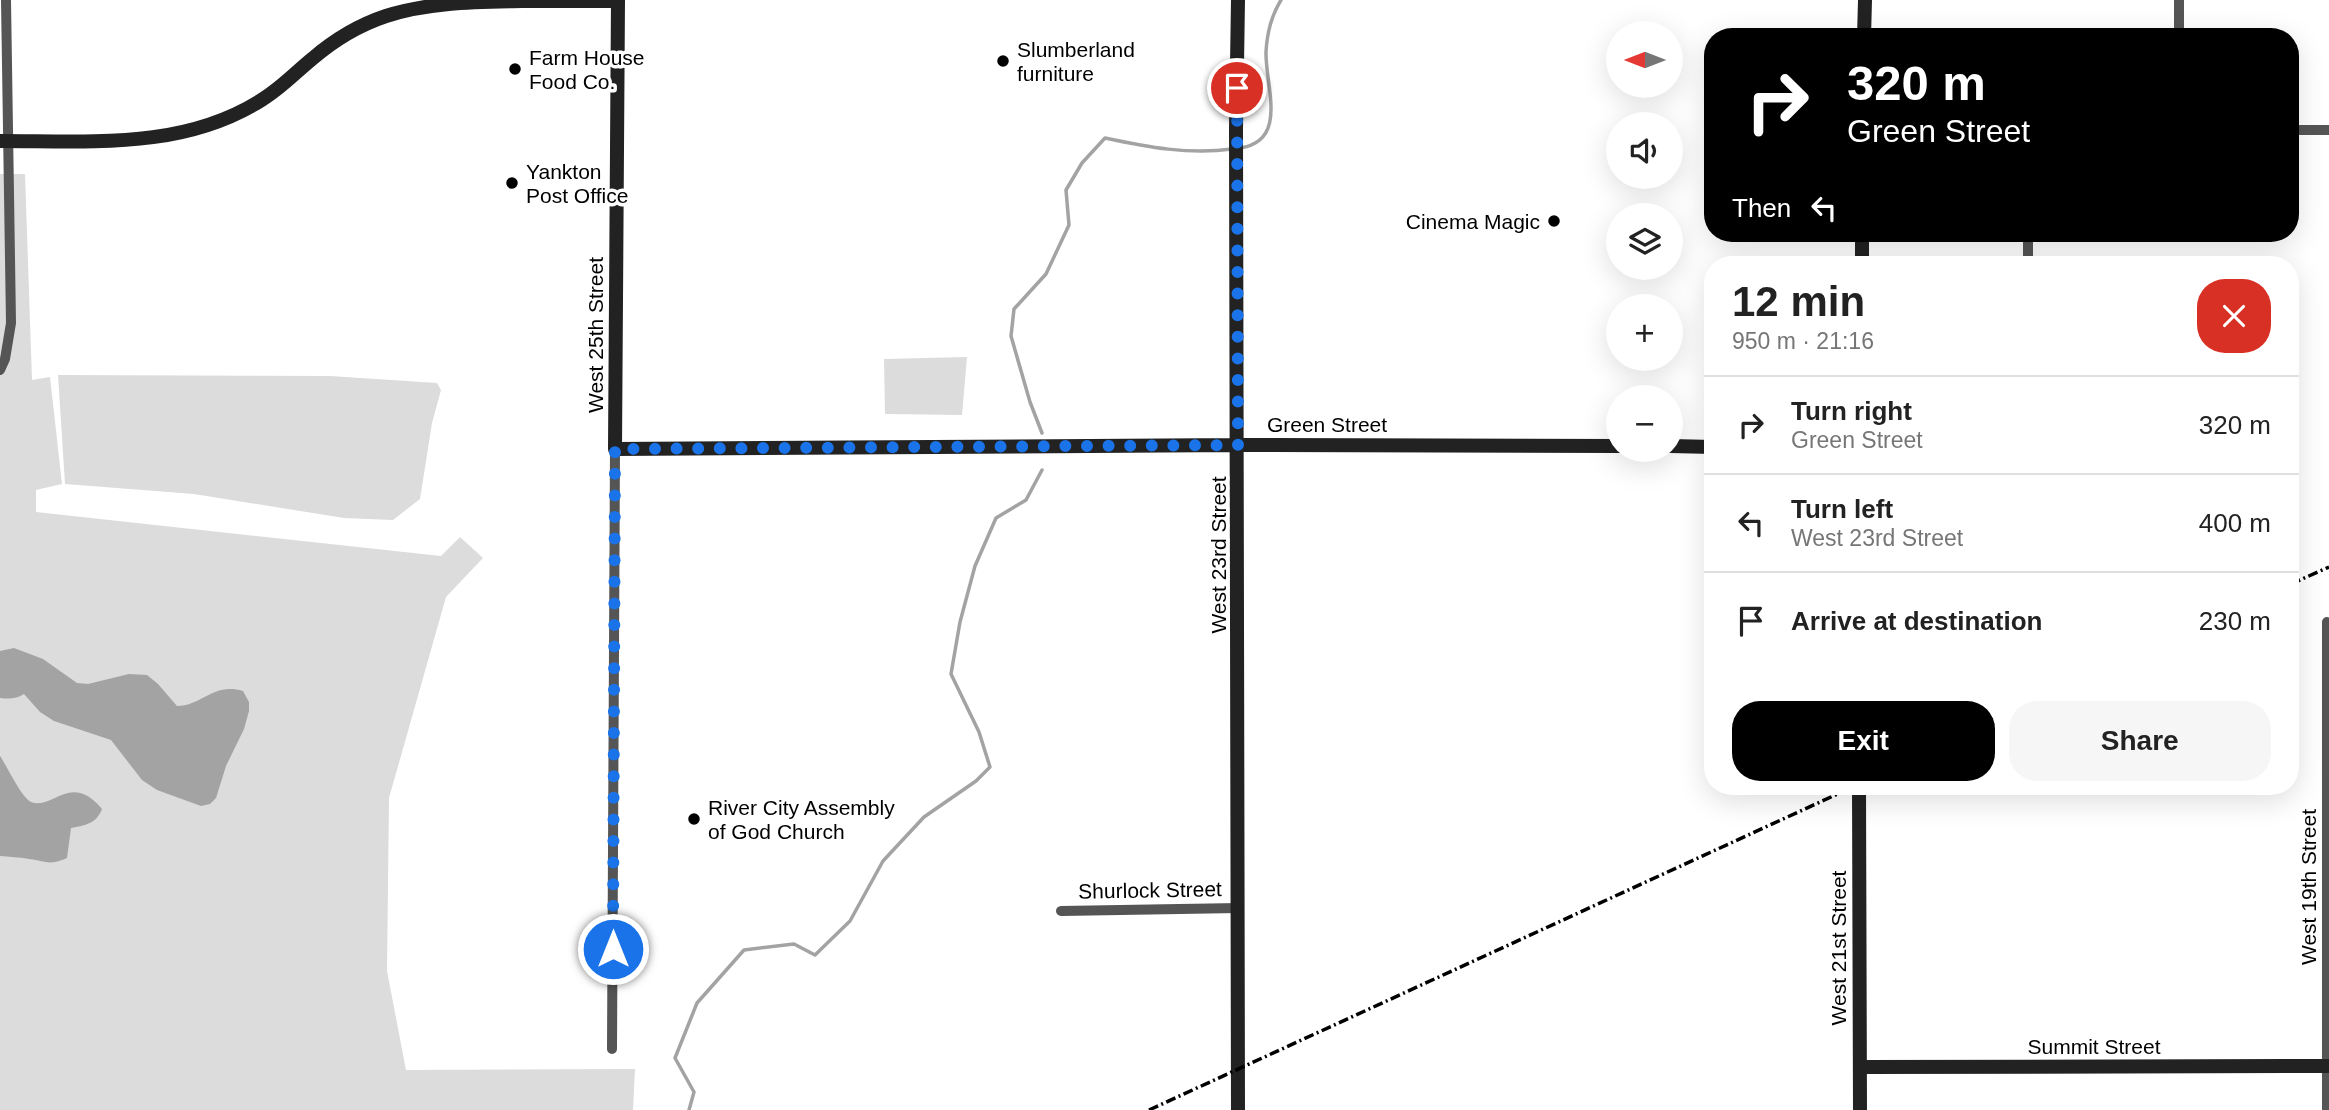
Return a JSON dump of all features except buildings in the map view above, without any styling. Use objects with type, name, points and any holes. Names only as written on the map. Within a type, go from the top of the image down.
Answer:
[{"type":"street","points":[[0,370],[5,359],[10,323],[4,141],[6,0]]},
{"type":"street","points":[[4,141],[140,140],[197,129],[228,118],[265,98],[330,45],[349,33],[404,11],[478,2],[618,0]]},
{"type":"street","name":"West 25th Street","points":[[612,1049],[618,0]]},
{"type":"street","name":"West 23rd Street","points":[[1238,0],[1238,1110]]},
{"type":"street","points":[[1864,28],[1865,0]]},
{"type":"street","points":[[2179,0],[2179,28]]},
{"type":"street","points":[[2299,130],[2329,130]]},
{"type":"street","name":"Green Street","points":[[615,449],[1606,446]]},
{"type":"street","points":[[1683,446],[1704,447]]},
{"type":"street","name":"West 19th Street","points":[[2327,622],[2327,1110]]},
{"type":"street","name":"West 21st Street","points":[[1859,795],[1860,1110]]},
{"type":"street","name":"Shurlock Street","points":[[1061,911],[1239,908]]},
{"type":"street","name":"Summit Street","points":[[1860,1067],[2328,1066]]},
{"type":"shaded area","points":[[0,174],[25,174],[32,380],[50,377],[62,484],[36,490],[36,512],[441,556],[460,537],[483,558],[446,597],[389,798],[387,971],[406,1070],[635,1069],[633,1110],[0,1110]]},
{"type":"shaded area","points":[[967,357],[962,415],[885,414],[884,359]]},
{"type":"shaded area","points":[[58,375],[330,376],[437,383],[441,390],[432,423],[420,499],[393,520],[344,518],[194,494],[65,484]]},
{"type":"shaded area","points":[[14,648],[43,659],[77,683],[88,684],[129,674],[147,675],[177,706],[224,690],[243,691],[249,702],[249,711],[216,798],[210,804],[201,806],[157,790],[142,780],[111,740],[54,721],[40,712],[24,694],[13,698],[0,698],[0,651]]},
{"type":"shaded area","points":[[0,756],[19,788],[31,802],[47,802],[71,792],[91,798],[102,809],[94,821],[71,828],[67,858],[48,862],[0,856]]},
{"type":"waterway","points":[[1240,148],[1255,143],[1265,135],[1269,123],[1271,110],[1266,52],[1272,18],[1281,0]]},
{"type":"waterway","points":[[1042,433],[1011,336],[1014,309],[1046,274],[1069,225],[1066,190],[1082,163],[1105,138],[1184,151],[1232,149]]},
{"type":"waterway","points":[[689,1110],[694,1092],[675,1058],[697,1003],[744,950],[794,944],[815,955],[850,921],[883,861],[924,817],[976,781],[990,767],[979,732],[951,674],[960,622],[975,566],[996,518],[1026,500],[1042,470]]},
{"type":"railway","points":[[2299,580],[2329,567]]},
{"type":"railway","points":[[1149,1110],[1835,795]]},
{"type":"place","name":"Slumberland furniture","points":[[1003,61]]},
{"type":"place","name":"Farm House Food Co.","points":[[515,69]]},
{"type":"place","name":"Yankton Post Office","points":[[512,183]]},
{"type":"place","name":"Cinema Magic","points":[[1554,221]]},
{"type":"place","name":"River City Assembly of God Church","points":[[694,819]]},
{"type":"route","points":[[613,949],[615,449],[1238,445],[1237,88]]}]
